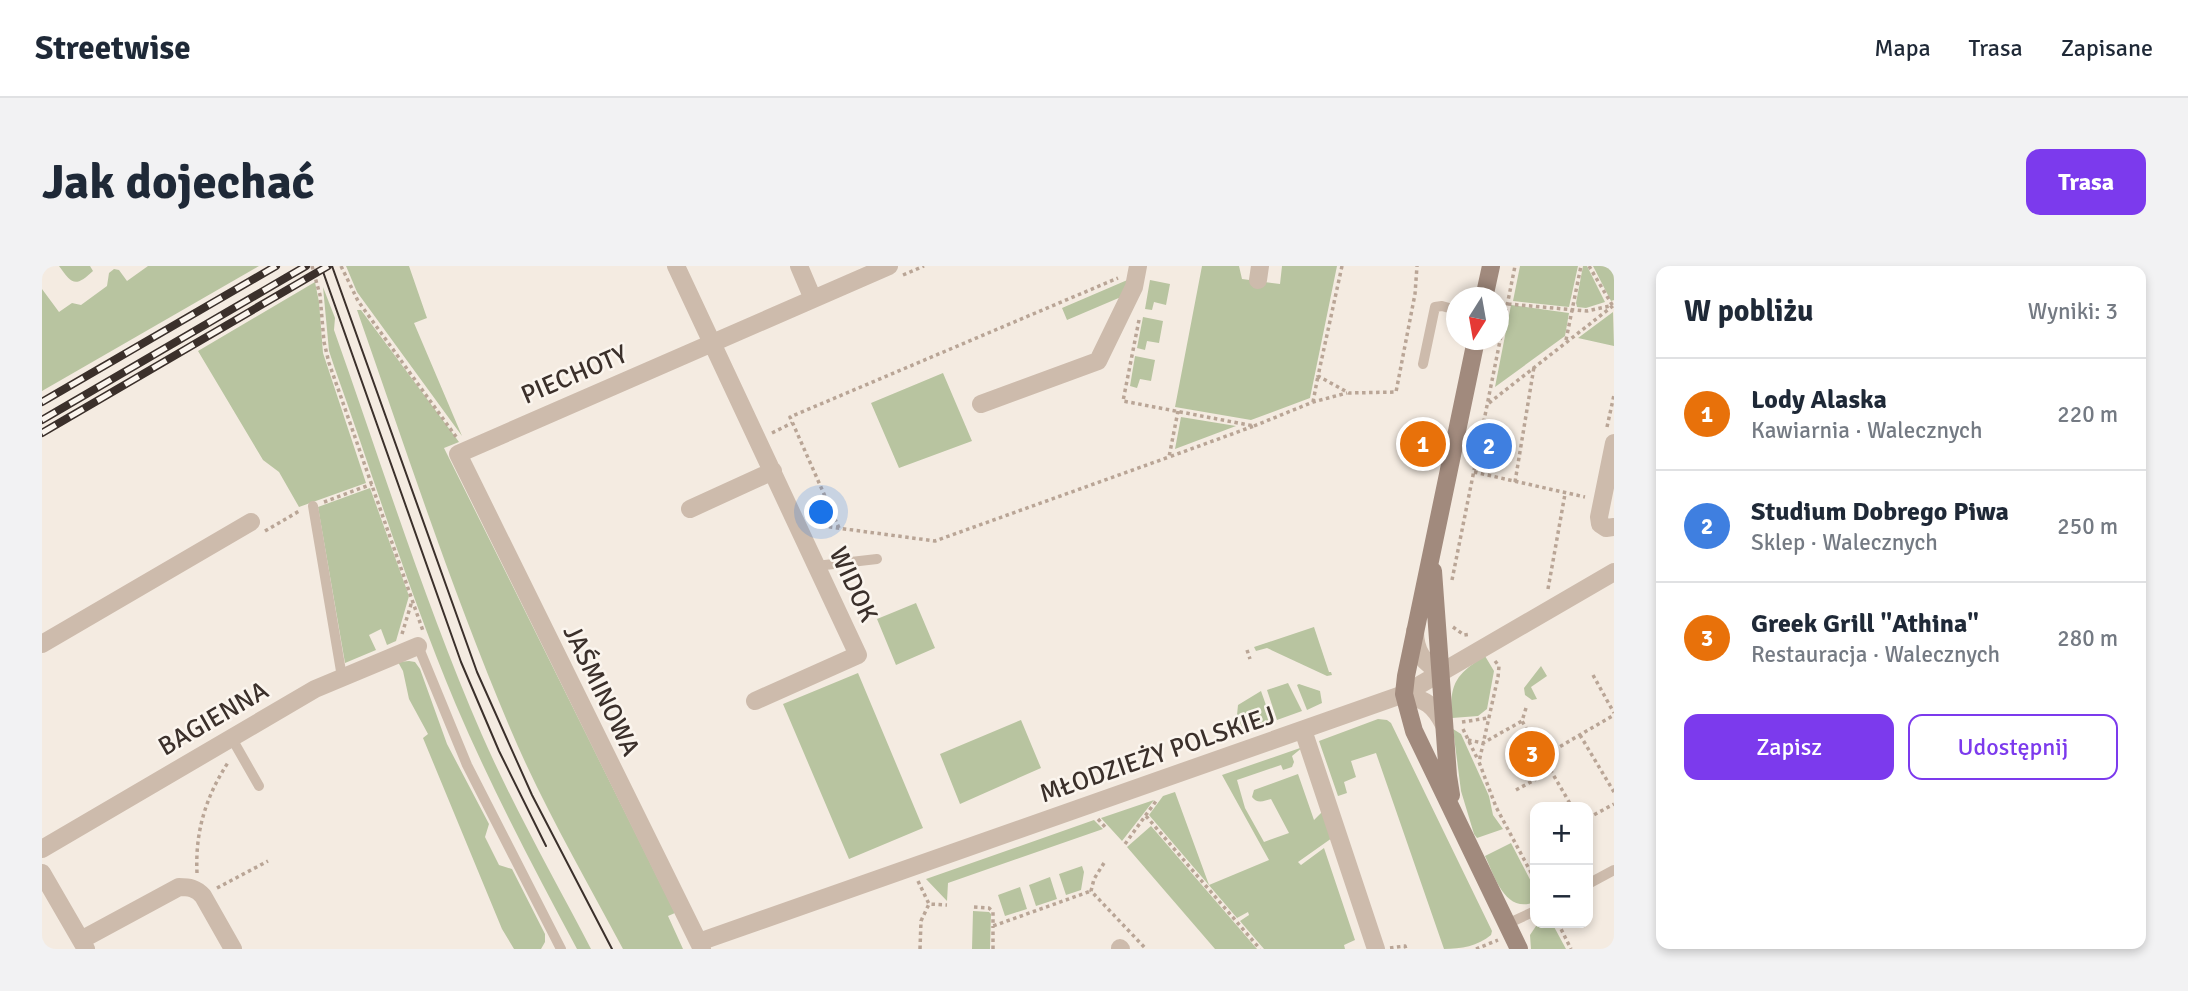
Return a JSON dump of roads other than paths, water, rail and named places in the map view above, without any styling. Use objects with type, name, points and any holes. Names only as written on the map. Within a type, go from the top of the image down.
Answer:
[{"type":"street","points":[[676,266],[712,343]]},
{"type":"street","points":[[799,266],[813,299]]},
{"type":"street","points":[[1486,287],[1491,266]]},
{"type":"street","points":[[981,404],[1098,361],[1134,287],[1133,270]]},
{"type":"street","name":"PIECHOTY","points":[[462,452],[813,299],[894,272]]},
{"type":"street","name":"WIDOK","points":[[712,343],[858,655],[755,701]]},
{"type":"street","points":[[1474,350],[1415,629],[1404,694],[1414,731],[1519,949]]},
{"type":"street","points":[[1610,438],[1599,517],[1600,524],[1606,528],[1614,527]]},
{"type":"street","name":"JAŚMINOWA","points":[[462,452],[700,945]]},
{"type":"street","points":[[690,509],[773,471]]},
{"type":"street","points":[[42,644],[251,522]]},
{"type":"street","points":[[1432,547],[1434,604],[1452,724],[1448,776],[1458,818]]},
{"type":"street","name":"MŁODZIEŻY POLSKIEJ","points":[[700,945],[1404,694],[1614,572]]},
{"type":"street","points":[[1415,629],[1416,644],[1422,658],[1429,666],[1442,671]]},
{"type":"street","name":"BAGIENNA","points":[[42,849],[235,743],[315,689],[422,644]]},
{"type":"street","points":[[1404,694],[1427,701],[1440,717],[1452,724]]},
{"type":"street","points":[[1303,730],[1376,949]]},
{"type":"street","points":[[42,873],[83,945],[179,887],[188,887],[201,893],[233,949]]},
{"type":"lane","points":[[1423,364],[1435,307],[1446,307]]},
{"type":"lane","points":[[309,507],[342,677]]},
{"type":"lane","points":[[816,566],[877,559]]},
{"type":"lane","points":[[422,644],[473,778],[561,949]]},
{"type":"lane","points":[[235,743],[259,786]]},
{"type":"lane","points":[[1593,881],[1614,870]]},
{"type":"lane","points":[[1507,924],[1530,913]]},
{"type":"tram line","points":[[321,266],[461,662],[499,751],[546,846]]},
{"type":"tram line","points":[[332,266],[477,672],[532,795],[612,949]]},
{"type":"railway","points":[[42,402],[276,266]]},
{"type":"railway","points":[[42,420],[306,266]]},
{"type":"railway","points":[[42,433],[328,266]]},
{"type":"place","name":"Lody Alaska","points":[[1423,444]]},
{"type":"place","name":"Studium Dobrego Piwa","points":[[1489,446]]},
{"type":"place","name":"Greek Grill \"Athina\"","points":[[1532,754]]}]
